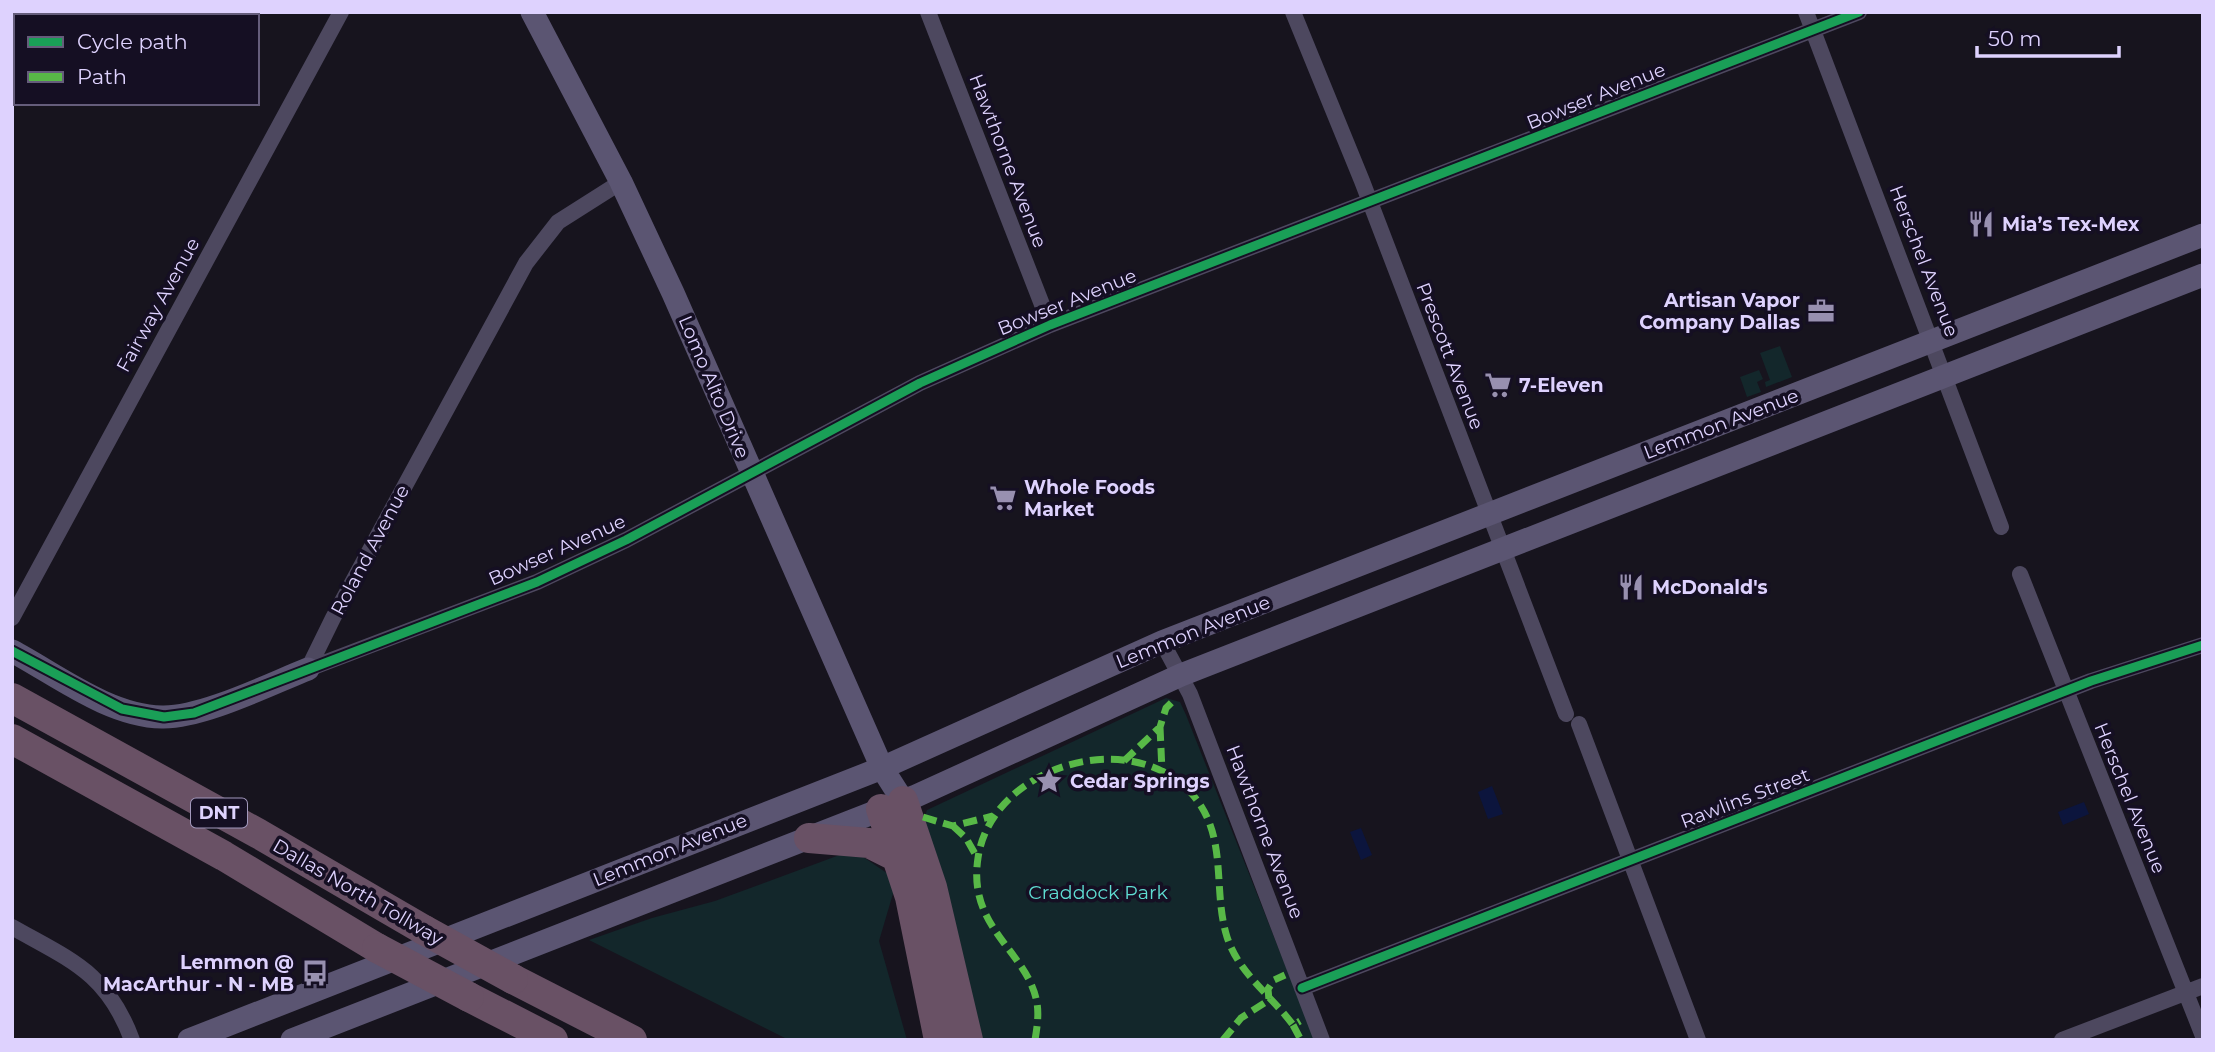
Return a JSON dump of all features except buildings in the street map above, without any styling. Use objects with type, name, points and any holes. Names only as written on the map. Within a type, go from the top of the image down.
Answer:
[{"type":"highway","name":"Dallas North Tollway","points":[[12,698],[259,834],[424,930],[632,1040]]},
{"type":"highway","name":"Dallas North Tollway","points":[[12,739],[224,856],[377,948],[553,1040]]},
{"type":"highway","points":[[892,805],[899,858],[939,1040]]},
{"type":"highway","points":[[892,805],[932,887],[968,1040]]},
{"type":"highway","points":[[809,838],[869,843],[899,858]]},
{"type":"main road","name":"Lomo Alto Drive","points":[[532,12],[621,182],[706,365],[750,472],[882,768],[892,805]]},
{"type":"main road","name":"Lemmon Avenue","points":[[189,1040],[882,768],[1162,642],[2203,235]]},
{"type":"main road","name":"Lemmon Avenue","points":[[292,1040],[892,805],[1181,675],[2203,275]]},
{"type":"main road","points":[[12,650],[122,709],[164,717],[194,713],[309,669]]},
{"type":"main road","points":[[334,983],[342,1020]]},
{"type":"street","name":"Fairway Avenue","points":[[12,618],[341,12]]},
{"type":"street","name":"Hawthorne Avenue","points":[[928,12],[1050,325]]},
{"type":"street","name":"Prescott Avenue","points":[[1293,12],[1370,204],[1502,549],[1630,861],[1698,1040]]},
{"type":"street","name":"Herschel Avenue","points":[[1806,12],[1946,374],[2001,527]]},
{"type":"street","name":"Bowser Avenue","points":[[309,669],[537,582],[626,540],[920,383],[1050,325],[1370,204],[1859,12]]},
{"type":"street","name":"Roland Avenue","points":[[309,669],[339,606],[526,263],[558,222],[621,182]]},
{"type":"street","name":"Herschel Avenue","points":[[2020,574],[2203,1036]]},
{"type":"street","name":"Hawthorne Avenue","points":[[1162,642],[1181,675],[1322,1040]]},
{"type":"street","name":"Rawlins Street","points":[[1302,988],[2066,691],[2160,656],[2203,645]]},
{"type":"street","points":[[12,927],[85,969],[102,983],[132,1040]]},
{"type":"street","points":[[2062,1040],[2203,986]]},
{"type":"green space","points":[[1780,346],[1792,377],[1766,387],[1765,382],[1770,380],[1760,353]]},
{"type":"green space","points":[[1759,370],[1763,379],[1757,382],[1761,392],[1747,397],[1740,377]]},
{"type":"green space","name":"Craddock Park","points":[[1166,698],[1180,702],[1186,715],[1315,1040],[978,1040],[923,822],[927,810]]},
{"type":"green space","points":[[853,850],[897,880],[879,941],[907,1040],[789,1040],[589,940],[652,918],[715,901]]},
{"type":"water","points":[[1492,786],[1503,814],[1488,819],[1478,792]]},
{"type":"water","points":[[2084,802],[2089,814],[2063,825],[2058,812]]},
{"type":"water","points":[[1361,828],[1372,855],[1361,860],[1350,832]]},
{"type":"marked path","points":[[1124,761],[1160,727],[1166,708],[1173,701]]},
{"type":"marked path","points":[[1160,727],[1162,771]]},
{"type":"marked path","points":[[1035,1040],[1037,1003],[1022,968],[989,921],[981,903],[977,882],[978,858],[988,826],[1008,800],[1035,779],[1067,766],[1100,759],[1134,762],[1166,773],[1192,794],[1204,810],[1211,827],[1218,863],[1223,919],[1232,950],[1247,973],[1293,1025],[1300,1021]]},
{"type":"marked path","points":[[923,817],[953,826],[993,816]]},
{"type":"marked path","points":[[953,826],[966,838],[978,859]]},
{"type":"marked path","points":[[1223,1040],[1241,1018],[1269,1000],[1268,989],[1274,980],[1285,975]]},
{"type":"marked path","points":[[1293,1025],[1301,1040]]},
{"type":"cycle path","points":[[12,651],[122,709],[164,717],[194,713],[537,582],[626,540],[920,383],[1050,325],[1859,12]]},
{"type":"cycle path","points":[[1302,988],[2091,681],[2203,645]]},
{"type":"place","name":"Mia’s Tex-Mex","points":[[1981,224]]},
{"type":"place","name":"Artisan Vapor Company Dallas","points":[[1821,311]]},
{"type":"place","name":"7-Eleven","points":[[1498,385]]},
{"type":"place","name":"Whole Foods Market","points":[[1003,498]]},
{"type":"place","name":"McDonald's","points":[[1631,587]]},
{"type":"place","name":"Cedar Springs","points":[[1049,781]]},
{"type":"place","name":"Lemmon @ MacArthur - N - MB","points":[[315,973]]}]
